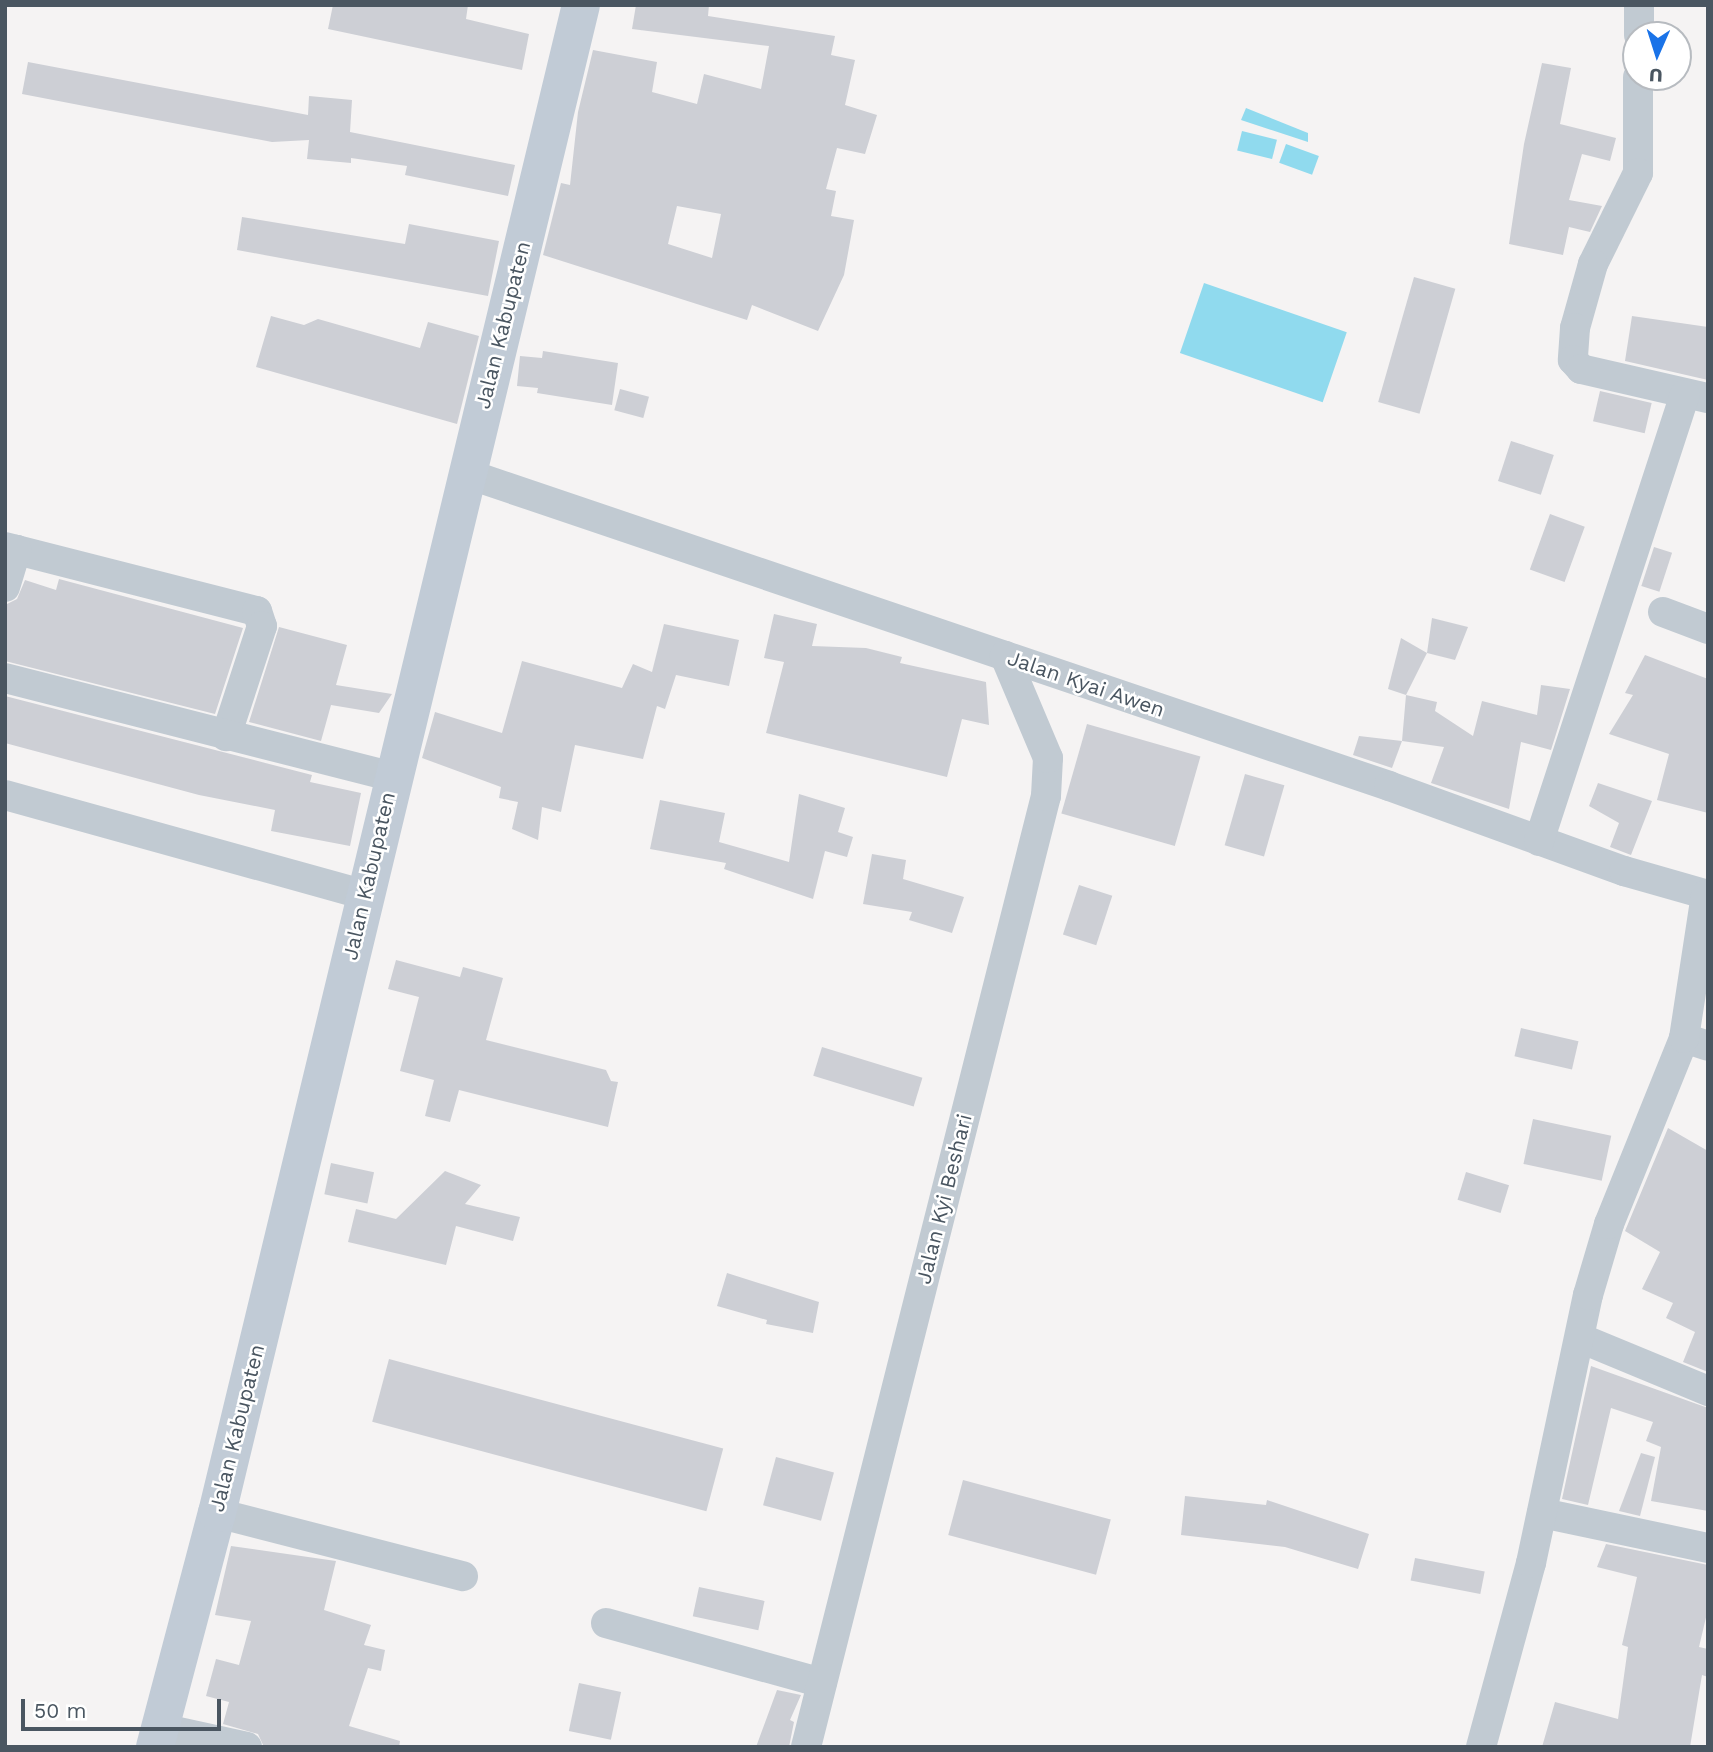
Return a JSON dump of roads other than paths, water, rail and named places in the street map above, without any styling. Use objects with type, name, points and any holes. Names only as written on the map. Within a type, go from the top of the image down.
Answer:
[{"type":"main road","name":"Jalan Kabupaten","points":[[157,1737],[217,1513],[366,895],[392,776],[580,5]]},
{"type":"street","points":[[1539,841],[1696,397],[1581,369],[1573,360],[1575,328],[1593,264],[1637,173],[1638,91]]},
{"type":"street","name":"Jalan Kyai Awen","points":[[465,474],[1005,656],[1539,841],[1707,895]]},
{"type":"street","points":[[5,587],[10,548],[257,611],[261,630],[226,736]]},
{"type":"street","points":[[1663,612],[1708,629]]},
{"type":"street","name":"Jalan Kyi Beshari","points":[[806,1747],[1046,796],[1048,758],[1005,656]]},
{"type":"street","points":[[5,678],[392,776]]},
{"type":"street","points":[[5,795],[366,895]]},
{"type":"street","points":[[1481,1747],[1542,1513],[1580,1338],[1609,1224],[1696,1042],[1707,895]]},
{"type":"street","points":[[1580,1338],[1708,1391]]},
{"type":"street","points":[[217,1513],[463,1576]]},
{"type":"street","points":[[1542,1513],[1708,1548]]},
{"type":"street","points":[[606,1623],[822,1683]]},
{"type":"street","points":[[157,1737],[247,1747]]},
{"type":"water","points":[[1246,108],[1308,133],[1308,142],[1241,120]]},
{"type":"water","points":[[1242,131],[1277,140],[1272,159],[1237,150]]},
{"type":"water","points":[[1286,144],[1319,156],[1312,175],[1279,163]]},
{"type":"water","points":[[1204,283],[1347,332],[1323,402],[1180,353]]}]
